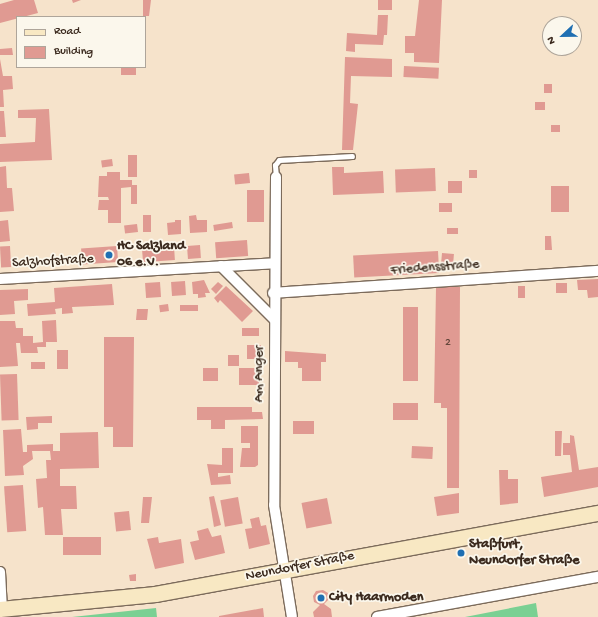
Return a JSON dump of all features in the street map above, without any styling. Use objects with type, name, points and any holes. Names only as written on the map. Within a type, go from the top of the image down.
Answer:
[{"type":"main road","name":"Neundorfer Straße","points":[[1,609],[155,594],[598,513]]},
{"type":"street","name":"Am Anger","points":[[276,177],[274,293],[274,505],[292,617]]},
{"type":"street","name":"Salzhofstraße","points":[[0,279],[275,263]]},
{"type":"street","points":[[221,266],[274,319]]},
{"type":"street","name":"Friedensstraße","points":[[274,293],[598,271]]},
{"type":"street","points":[[0,572],[1,609]]},
{"type":"street","points":[[376,617],[598,577]]},
{"type":"lane","points":[[276,177],[275,165],[279,160],[352,156]]},
{"type":"green space","points":[[536,603],[538,617],[465,617]]},
{"type":"green space","points":[[156,608],[157,617],[72,617]]},
{"type":"building","points":[[14,0],[34,0],[38,13],[27,16],[16,16],[16,19],[0,23],[0,4]]},
{"type":"building","points":[[72,0],[81,0],[73,3]]},
{"type":"building","points":[[143,0],[151,0],[149,16],[143,16]]},
{"type":"building","points":[[378,0],[392,0],[392,10],[378,10]]},
{"type":"building","points":[[419,0],[442,0],[439,63],[414,62],[414,53],[405,53],[405,36],[415,36]]},
{"type":"building","points":[[378,15],[388,15],[387,35],[384,35],[383,45],[355,44],[355,52],[346,51],[347,33],[377,35]]},
{"type":"building","points":[[12,48],[13,55],[0,55],[0,49]]},
{"type":"building","points":[[345,57],[392,59],[392,77],[351,76],[350,103],[358,104],[353,150],[342,150]]},
{"type":"building","points":[[0,59],[3,76],[12,76],[13,89],[3,90],[4,107],[0,107]]},
{"type":"building","points":[[404,66],[439,68],[438,79],[403,77]]},
{"type":"building","points":[[121,68],[136,68],[136,75],[121,75]]},
{"type":"building","points":[[544,84],[552,84],[552,93],[544,93]]},
{"type":"building","points":[[535,102],[545,102],[545,110],[535,110]]},
{"type":"building","points":[[49,109],[52,160],[0,162],[0,144],[35,142],[36,118],[18,118],[18,110]]},
{"type":"building","points":[[0,111],[4,111],[6,137],[0,137]]},
{"type":"building","points":[[551,125],[560,125],[560,132],[551,132]]},
{"type":"building","points":[[128,155],[137,155],[137,177],[128,177]]},
{"type":"building","points":[[112,159],[113,166],[102,167],[101,161]]},
{"type":"building","points":[[6,166],[7,188],[12,188],[14,211],[0,212],[0,167]]},
{"type":"building","points":[[332,167],[344,167],[344,173],[383,171],[384,193],[333,195]]},
{"type":"building","points":[[435,168],[436,191],[396,192],[395,169]]},
{"type":"building","points":[[469,170],[477,170],[477,178],[469,178]]},
{"type":"building","points":[[107,172],[120,172],[120,180],[132,180],[132,185],[137,185],[137,204],[131,204],[131,187],[121,188],[121,223],[108,223],[108,210],[98,210],[99,200],[109,200],[108,197],[98,197],[99,176],[107,176]]},
{"type":"building","points":[[249,173],[250,183],[235,185],[234,175]]},
{"type":"building","points":[[448,181],[462,181],[462,193],[448,193]]},
{"type":"building","points":[[551,186],[569,186],[569,212],[551,212]]},
{"type":"building","points":[[247,190],[264,190],[264,222],[247,222]]},
{"type":"building","points":[[439,203],[452,203],[452,212],[439,212]]},
{"type":"building","points":[[143,215],[151,215],[151,232],[143,232]]},
{"type":"building","points":[[196,215],[197,220],[207,220],[207,232],[190,233],[189,216]]},
{"type":"building","points":[[8,220],[10,241],[0,242],[0,221]]},
{"type":"building","points":[[175,220],[181,220],[181,234],[168,235],[167,223],[175,222]]},
{"type":"building","points":[[232,222],[233,228],[214,231],[213,225]]},
{"type":"building","points":[[137,224],[138,232],[125,234],[124,226]]},
{"type":"building","points":[[447,228],[458,228],[458,234],[447,234]]},
{"type":"building","points":[[545,236],[551,236],[552,250],[545,250]]},
{"type":"building","points":[[247,240],[248,256],[216,258],[215,242]]},
{"type":"building","points":[[200,245],[201,258],[188,259],[187,246]]},
{"type":"building","points":[[10,246],[11,267],[1,267],[0,247]]},
{"type":"building","points":[[117,246],[118,262],[82,264],[81,249]]},
{"type":"building","points":[[174,247],[175,260],[143,262],[142,249]]},
{"type":"building","points":[[438,251],[439,273],[354,277],[353,255]]},
{"type":"building","points":[[442,253],[454,254],[453,265],[441,264]]},
{"type":"building","points":[[598,279],[598,297],[588,298],[587,290],[578,290],[577,280]]},
{"type":"building","points":[[204,280],[210,293],[205,293],[206,297],[198,298],[198,294],[193,294],[192,282]]},
{"type":"building","points":[[185,281],[186,295],[172,296],[171,282]]},
{"type":"building","points":[[160,282],[161,297],[146,298],[145,283]]},
{"type":"building","points":[[218,282],[223,286],[216,294],[211,289]]},
{"type":"building","points":[[556,283],[567,283],[567,293],[556,293]]},
{"type":"building","points":[[112,284],[114,305],[72,307],[73,313],[62,314],[62,308],[55,309],[56,314],[28,316],[27,304],[55,302],[54,288]]},
{"type":"building","points":[[226,286],[253,311],[242,322],[220,300],[218,303],[214,298]]},
{"type":"building","points":[[518,286],[525,286],[525,298],[518,298]]},
{"type":"building","points":[[436,287],[460,287],[459,488],[447,488],[447,408],[441,408],[441,403],[434,403]]},
{"type":"building","points":[[28,289],[28,300],[14,301],[15,314],[0,315],[0,290]]},
{"type":"building","points":[[168,304],[169,311],[160,312],[159,305]]},
{"type":"building","points":[[180,305],[198,305],[198,311],[180,311]]},
{"type":"building","points":[[403,307],[418,307],[418,381],[403,381]]},
{"type":"building","points":[[137,309],[148,309],[147,320],[136,320]]},
{"type":"building","points":[[56,320],[57,342],[46,342],[46,347],[37,347],[38,353],[21,353],[20,343],[16,343],[18,366],[0,367],[0,321],[15,321],[16,328],[23,328],[23,336],[33,336],[33,343],[43,342],[42,321]]},
{"type":"building","points":[[242,328],[259,328],[259,336],[242,336]]},
{"type":"building","points":[[104,337],[134,337],[133,447],[113,447],[113,427],[104,427]]},
{"type":"building","points":[[247,345],[261,345],[261,359],[247,359]]},
{"type":"building","points":[[57,350],[68,350],[68,369],[57,369]]},
{"type":"building","points":[[285,351],[326,354],[326,362],[321,362],[321,381],[302,381],[302,368],[298,368],[298,362],[285,362]]},
{"type":"building","points":[[228,355],[239,355],[239,366],[228,366]]},
{"type":"building","points":[[31,362],[45,362],[45,369],[31,369]]},
{"type":"building","points":[[203,368],[218,368],[218,381],[203,381]]},
{"type":"building","points":[[239,368],[259,368],[259,385],[239,385]]},
{"type":"building","points":[[17,374],[19,420],[2,421],[0,375]]},
{"type":"building","points":[[393,403],[418,403],[418,420],[393,420]]},
{"type":"building","points":[[197,407],[252,407],[252,412],[262,412],[263,419],[225,420],[225,429],[211,429],[211,420],[197,420]]},
{"type":"building","points":[[52,416],[52,423],[38,423],[38,429],[27,430],[26,417]]},
{"type":"building","points":[[293,421],[314,421],[314,434],[293,434]]},
{"type":"building","points":[[241,426],[258,426],[258,465],[255,467],[240,467],[242,448],[250,448],[250,443],[241,443]]},
{"type":"building","points":[[21,429],[23,452],[27,452],[27,445],[53,444],[53,451],[32,451],[33,459],[23,466],[24,475],[5,476],[3,430]]},
{"type":"building","points":[[555,431],[562,431],[561,456],[555,456]]},
{"type":"building","points":[[98,432],[99,468],[60,469],[60,486],[76,486],[77,509],[61,509],[63,535],[45,535],[43,507],[38,508],[36,479],[47,478],[46,460],[51,460],[50,451],[60,451],[60,433]]},
{"type":"building","points":[[570,435],[574,436],[579,470],[598,467],[598,487],[544,497],[541,477],[572,472],[570,455],[563,455],[563,443],[570,443]]},
{"type":"building","points":[[412,446],[433,447],[432,459],[411,458]]},
{"type":"building","points":[[222,448],[233,448],[233,473],[218,473],[218,477],[230,475],[231,484],[211,485],[207,464],[222,465]]},
{"type":"building","points":[[499,470],[508,470],[508,479],[518,479],[518,503],[500,505]]},
{"type":"building","points":[[23,485],[26,531],[7,532],[4,486]]},
{"type":"building","points":[[459,493],[459,513],[437,516],[434,497]]},
{"type":"building","points":[[214,496],[221,525],[214,527],[209,497]]},
{"type":"building","points":[[143,497],[152,497],[149,523],[141,523]]},
{"type":"building","points":[[238,497],[243,524],[225,527],[220,500]]},
{"type":"building","points":[[327,498],[332,524],[306,528],[301,503]]},
{"type":"building","points":[[129,511],[131,530],[116,531],[114,513]]},
{"type":"building","points":[[259,517],[261,526],[266,525],[270,544],[249,549],[245,529],[252,528],[250,519]]},
{"type":"building","points":[[208,528],[212,537],[221,535],[225,553],[195,560],[190,542],[199,540],[197,531]]},
{"type":"building","points":[[63,537],[101,537],[101,555],[63,555]]},
{"type":"building","points":[[158,537],[159,543],[181,539],[184,563],[155,569],[147,539]]},
{"type":"building","points":[[136,574],[136,581],[130,581],[129,575]]},
{"type":"building","points":[[323,590],[328,593],[329,599],[324,604],[331,609],[332,617],[314,617],[313,612],[320,605],[314,602],[313,596],[316,591]]},
{"type":"building","points":[[263,608],[264,617],[219,617],[219,616]]},
{"type":"place","name":"HC Salzland 06 e.V.","points":[[109,255]]},
{"type":"place","name":"Staßfurt, Neundorfer Straße","points":[[461,553]]},
{"type":"place","name":"City Haarmoden","points":[[321,598]]}]
